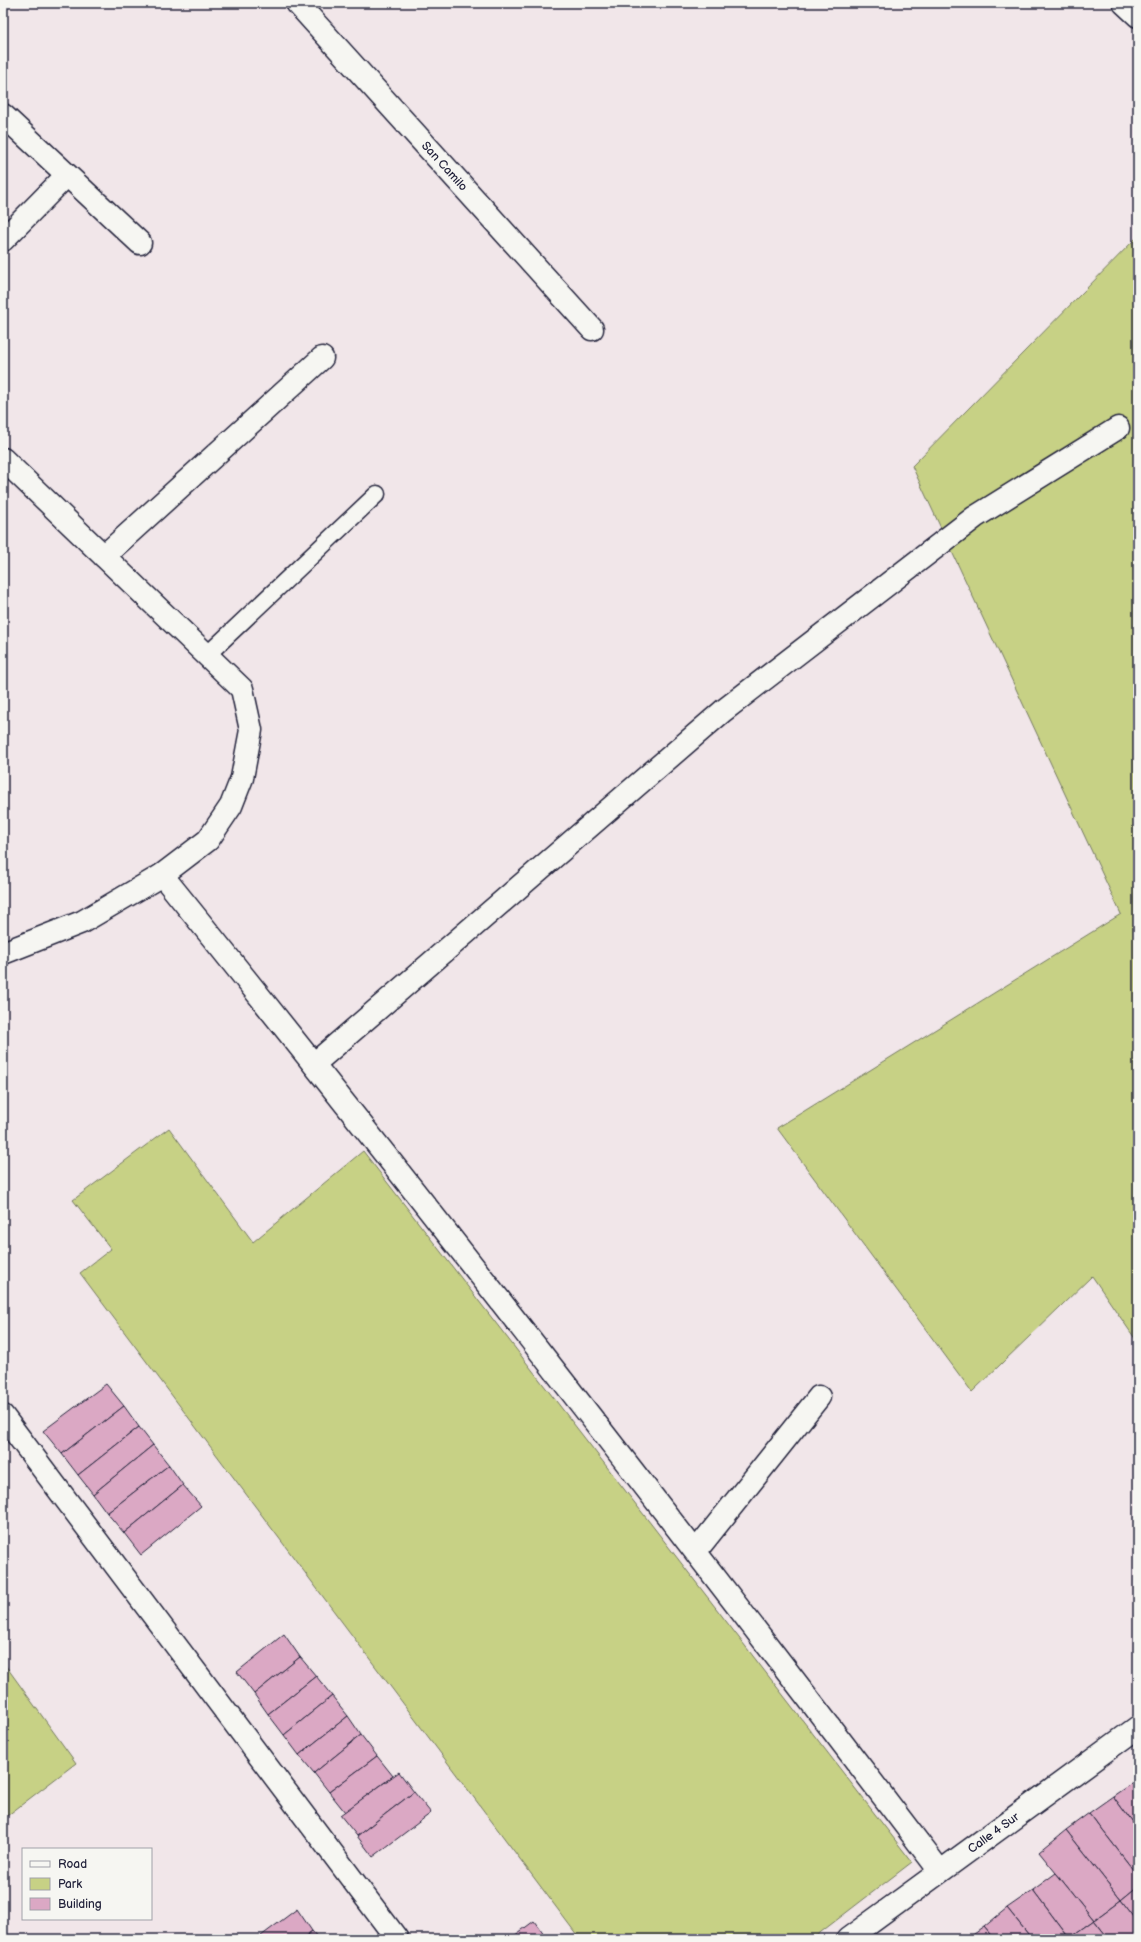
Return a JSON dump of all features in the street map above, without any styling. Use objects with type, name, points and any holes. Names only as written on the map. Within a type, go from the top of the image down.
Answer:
[{"type":"street","name":"San Camilo","points":[[297,3],[592,329]]},
{"type":"street","points":[[1124,3],[1138,16]]},
{"type":"street","points":[[3,115],[140,242]]},
{"type":"street","points":[[3,240],[67,175]]},
{"type":"street","points":[[104,556],[322,358]]},
{"type":"street","points":[[314,1064],[723,711],[975,517],[1118,428]]},
{"type":"street","points":[[3,459],[208,654],[242,689],[251,730],[242,778],[231,806],[208,840],[162,875],[82,922],[3,953]]},
{"type":"street","points":[[162,875],[314,1064],[696,1551],[940,1872]]},
{"type":"street","points":[[696,1551],[819,1396]]},
{"type":"street","points":[[3,1416],[396,1939]]},
{"type":"street","name":"Calle 4 Sur","points":[[848,1939],[1138,1727]]},
{"type":"lane","points":[[208,654],[377,494]]},
{"type":"green space","points":[[1138,236],[1138,1343],[1092,1276],[972,1392],[777,1128],[1121,914],[912,466]]},
{"type":"green space","points":[[169,1128],[253,1242],[363,1151],[912,1862],[812,1939],[580,1939],[80,1273],[111,1249],[73,1200]]},
{"type":"green space","points":[[3,1662],[76,1763],[3,1819]]},
{"type":"building","points":[[106,1384],[124,1406],[62,1454],[43,1431]]},
{"type":"building","points":[[124,1406],[139,1427],[78,1475],[62,1454]]},
{"type":"building","points":[[139,1427],[153,1445],[93,1494],[78,1475]]},
{"type":"building","points":[[153,1445],[169,1465],[107,1513],[93,1494]]},
{"type":"building","points":[[169,1465],[183,1485],[124,1533],[107,1513]]},
{"type":"building","points":[[183,1485],[201,1506],[141,1555],[124,1533]]},
{"type":"building","points":[[284,1634],[300,1657],[254,1694],[237,1672]]},
{"type":"building","points":[[300,1657],[316,1676],[268,1714],[254,1694]]},
{"type":"building","points":[[316,1676],[332,1696],[284,1735],[268,1714]]},
{"type":"building","points":[[332,1696],[348,1716],[299,1755],[284,1735]]},
{"type":"building","points":[[348,1716],[361,1735],[314,1773],[299,1755]]},
{"type":"building","points":[[361,1735],[377,1756],[329,1792],[314,1773]]},
{"type":"building","points":[[377,1756],[393,1776],[345,1812],[329,1792]]},
{"type":"building","points":[[399,1772],[414,1792],[357,1836],[340,1815]]},
{"type":"building","points":[[1138,1779],[1138,1830],[1113,1796]]},
{"type":"building","points":[[414,1792],[431,1813],[373,1857],[357,1836]]},
{"type":"building","points":[[1113,1796],[1138,1830],[1138,1876],[1089,1813]]},
{"type":"building","points":[[1089,1813],[1138,1876],[1138,1886],[1121,1900],[1066,1830]]},
{"type":"building","points":[[1066,1830],[1121,1900],[1094,1920],[1039,1852]]},
{"type":"building","points":[[1056,1873],[1094,1920],[1069,1938],[1033,1890]]},
{"type":"building","points":[[1138,1886],[1138,1922],[1121,1900]]},
{"type":"building","points":[[1033,1890],[1069,1938],[1068,1939],[1032,1939],[1007,1908]]},
{"type":"building","points":[[1121,1900],[1138,1922],[1138,1939],[1109,1939],[1094,1920]]},
{"type":"building","points":[[1007,1908],[1032,1939],[994,1939],[984,1927]]},
{"type":"building","points":[[297,1909],[312,1931],[302,1939],[257,1939]]},
{"type":"building","points":[[1094,1920],[1109,1939],[1069,1938]]},
{"type":"building","points":[[534,1921],[547,1939],[510,1939]]},
{"type":"building","points":[[984,1927],[994,1939],[967,1939]]},
{"type":"building","points":[[312,1931],[319,1939],[302,1939]]}]
